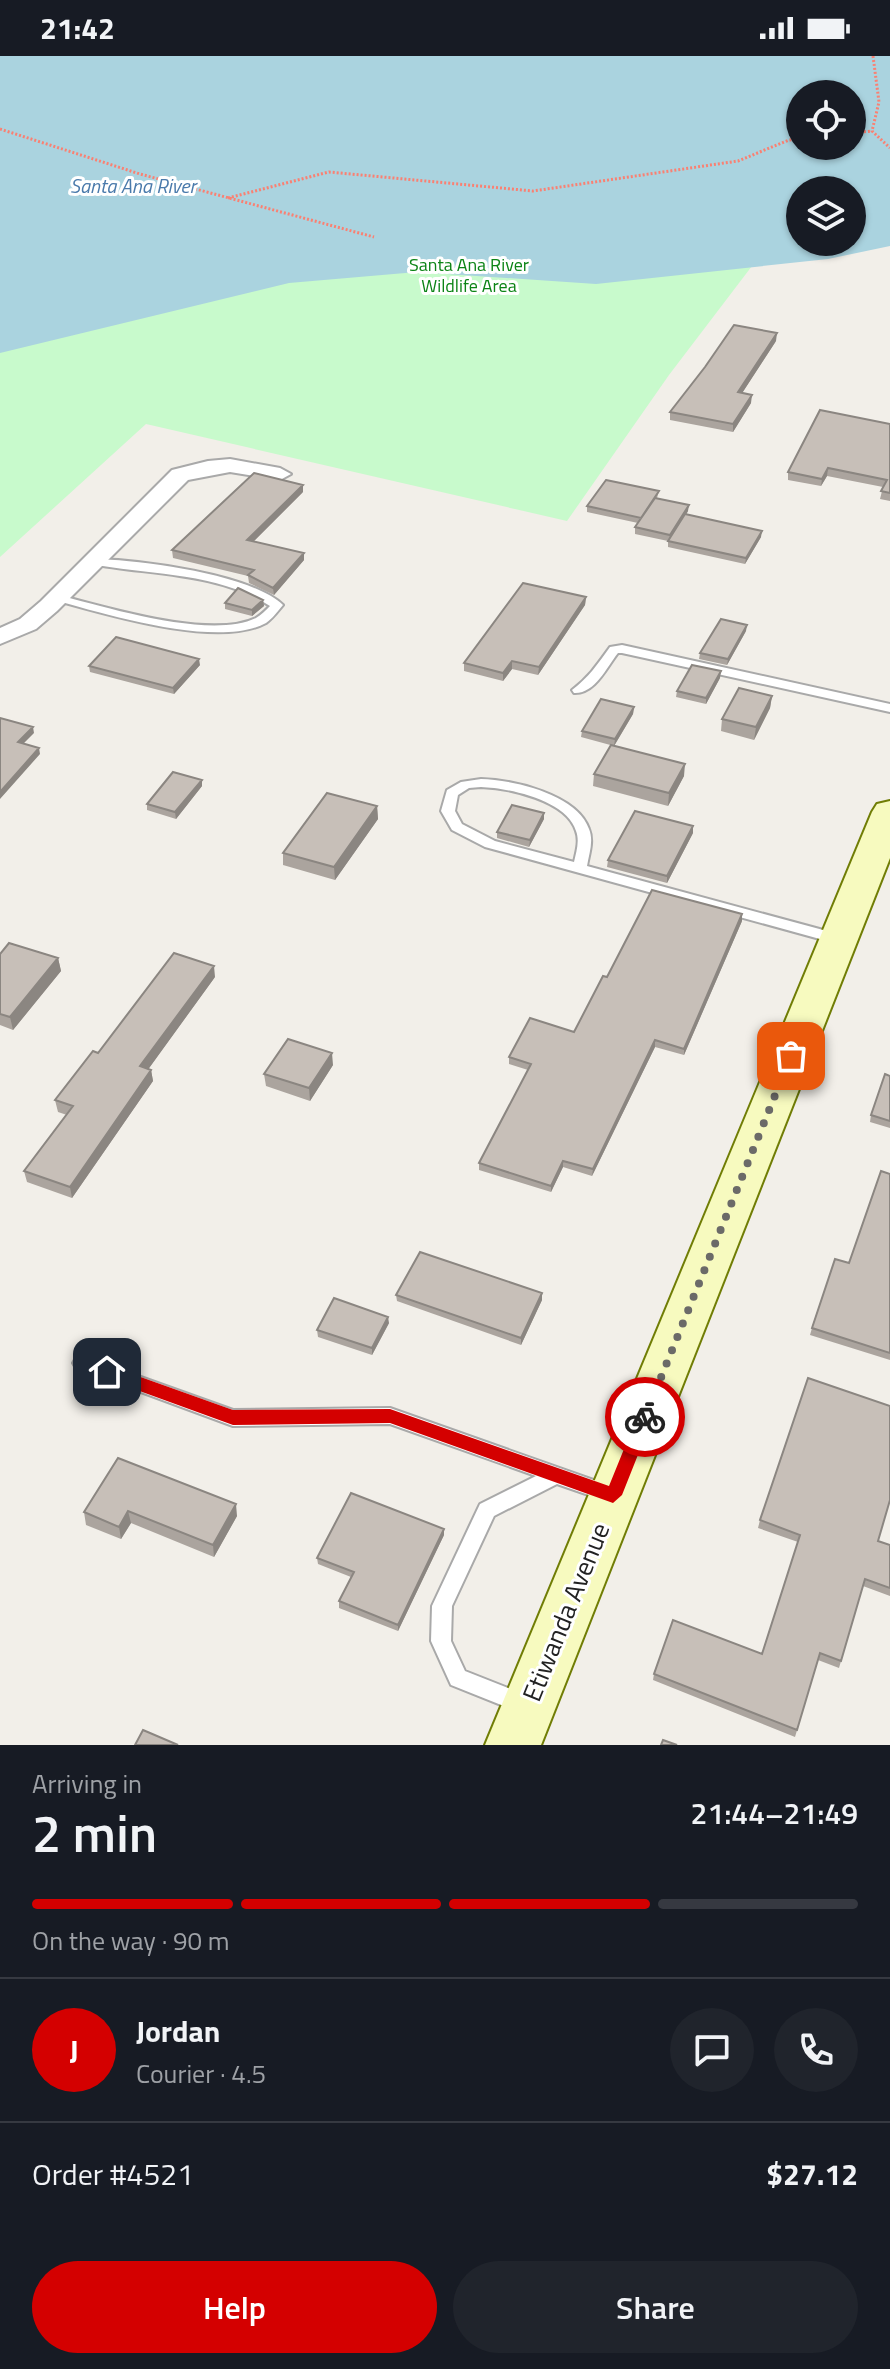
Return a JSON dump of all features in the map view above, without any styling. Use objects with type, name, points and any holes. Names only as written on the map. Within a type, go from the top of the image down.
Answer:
[{"type":"street","points":[[0,637],[28,624],[58,598],[180,475],[208,465],[227,463],[280,474]]},
{"type":"street","name":"Etiwanda Avenue","points":[[521,1726],[890,812]]},
{"type":"lane","points":[[58,598],[124,615],[202,629],[257,625],[272,614],[277,605],[271,599],[252,592],[157,568],[121,561],[95,562]]},
{"type":"lane","points":[[578,690],[587,686],[614,650],[622,649],[890,708]]},
{"type":"lane","points":[[580,868],[582,827],[567,809],[541,796],[491,782],[466,784],[452,793],[448,811],[457,827],[490,844],[838,939]]},
{"type":"lane","points":[[82,1363],[233,1418],[390,1416],[613,1495]]},
{"type":"lane","points":[[521,1726],[458,1678],[441,1641],[442,1606],[487,1510],[557,1475]]},
{"type":"path","points":[[872,131],[879,102],[873,56]]},
{"type":"path","points":[[0,129],[140,174],[374,237]]},
{"type":"path","points":[[866,132],[872,131],[890,148]]},
{"type":"path","points":[[228,198],[329,172],[533,191],[738,161],[786,141]]},
{"type":"green space","name":"Santa Ana River","points":[[0,56],[890,56],[866,141],[866,80],[786,80],[786,160],[861,160],[856,176],[786,176],[786,221],[669,375],[567,521],[146,424],[0,557]]},
{"type":"water","name":"Santa Ana River","points":[[0,56],[890,56],[890,246],[866,251],[866,176],[786,176],[786,256],[842,256],[596,284],[417,272],[289,283],[0,353]]},
{"type":"building","points":[[734,325],[777,333],[738,392],[752,395],[733,424],[670,412],[705,367]]},
{"type":"building","points":[[820,410],[890,424],[890,493],[881,491],[887,480],[828,468],[822,479],[788,472]]},
{"type":"building","points":[[254,473],[303,485],[247,540],[304,553],[273,588],[248,575],[254,570],[172,550]]},
{"type":"building","points":[[606,480],[659,491],[641,518],[587,506]]},
{"type":"building","points":[[655,498],[689,505],[670,535],[635,527]]},
{"type":"building","points":[[685,514],[762,531],[746,558],[668,541]]},
{"type":"building","points":[[523,583],[586,597],[539,667],[512,661],[503,673],[464,663]]},
{"type":"building","points":[[238,588],[263,600],[252,610],[225,603]]},
{"type":"building","points":[[721,619],[747,625],[728,659],[700,653]]},
{"type":"building","points":[[116,637],[199,659],[173,688],[89,666]]},
{"type":"building","points":[[692,665],[721,671],[706,698],[677,691]]},
{"type":"building","points":[[739,688],[772,696],[756,727],[722,719]]},
{"type":"building","points":[[601,699],[634,707],[615,739],[582,731]]},
{"type":"building","points":[[0,718],[33,727],[18,742],[39,748],[0,792]]},
{"type":"building","points":[[611,745],[685,764],[669,793],[594,774]]},
{"type":"building","points":[[173,772],[202,780],[175,812],[147,804]]},
{"type":"building","points":[[327,793],[377,806],[334,867],[283,853]]},
{"type":"building","points":[[512,805],[544,813],[530,840],[497,832]]},
{"type":"building","points":[[635,811],[693,826],[667,876],[608,860]]},
{"type":"building","points":[[652,890],[742,914],[684,1049],[655,1040],[593,1169],[563,1161],[551,1186],[479,1163],[531,1064],[509,1057],[530,1018],[574,1032],[603,976],[607,977]]},
{"type":"building","points":[[9,943],[58,958],[10,1017],[0,1014],[0,954]]},
{"type":"building","points":[[174,953],[214,966],[140,1066],[151,1070],[70,1187],[24,1171],[73,1106],[55,1100],[93,1051],[98,1053]]},
{"type":"building","points":[[288,1039],[332,1053],[309,1088],[264,1074]]},
{"type":"building","points":[[885,1074],[890,1076],[890,1121],[871,1115]]},
{"type":"building","points":[[881,1171],[890,1174],[890,1353],[812,1328],[835,1259],[849,1263]]},
{"type":"building","points":[[420,1252],[542,1293],[521,1338],[396,1295]]},
{"type":"building","points":[[334,1298],[388,1317],[372,1348],[317,1330]]},
{"type":"building","points":[[808,1378],[890,1406],[890,1500],[878,1541],[890,1545],[890,1588],[865,1579],[841,1661],[820,1653],[797,1730],[654,1674],[673,1620],[762,1654],[800,1535],[760,1520]]},
{"type":"building","points":[[118,1458],[236,1504],[213,1545],[128,1511],[119,1527],[84,1512]]},
{"type":"building","points":[[351,1493],[444,1529],[398,1625],[339,1601],[354,1572],[317,1558]]},
{"type":"building","points":[[143,1730],[178,1745],[135,1745]]},
{"type":"way so far","points":[[645,1417],[791,1056]]},
{"type":"route","points":[[107,1372],[233,1418],[390,1416],[613,1495],[645,1417]]},
{"type":"park label","name":"Santa Ana River Wildlife Area","points":[[469,275]]}]
